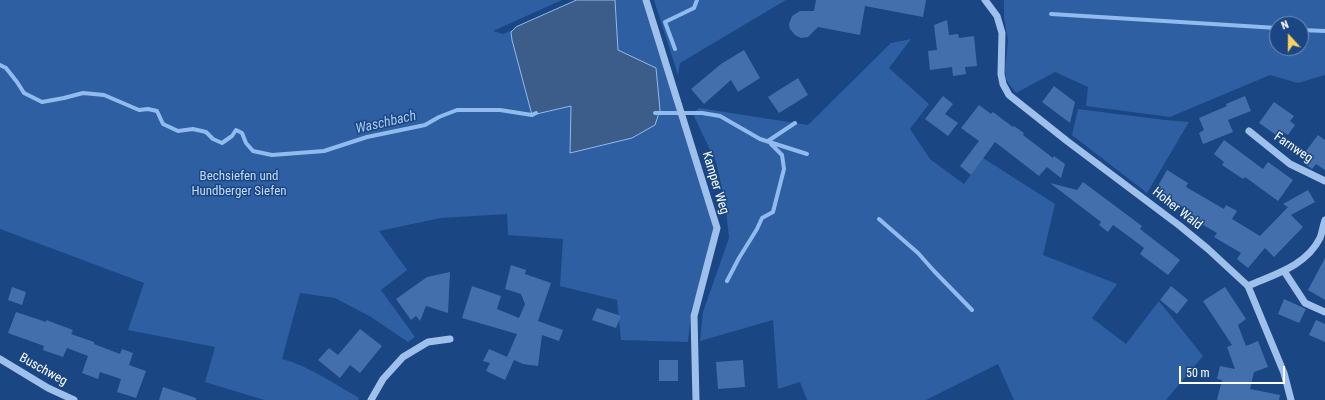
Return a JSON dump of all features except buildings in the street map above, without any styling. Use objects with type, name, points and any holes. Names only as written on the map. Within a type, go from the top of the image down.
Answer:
[{"type":"street","name":"Kamper Weg","points":[[646,0],[717,228],[694,316],[696,400]]},
{"type":"street","name":"Hoher Wald","points":[[985,0],[997,16],[1002,33],[1001,74],[1003,84],[1009,95],[1180,226],[1208,249],[1248,286],[1284,373],[1291,400]]},
{"type":"street","name":"Farnweg","points":[[1249,131],[1290,164],[1325,181]]},
{"type":"street","points":[[1248,286],[1284,271],[1302,260],[1312,250],[1320,237],[1325,220]]},
{"type":"street","points":[[1284,271],[1305,303],[1325,312]]},
{"type":"street","points":[[371,400],[383,379],[403,357],[428,342],[450,339]]},
{"type":"street","name":"Buschweg","points":[[0,359],[48,388],[74,400]]},
{"type":"green space","name":"Bechsiefen und Hundberger Siefen","points":[[0,0],[562,0],[493,31],[503,34],[514,29],[512,35],[513,42],[532,115],[656,68],[618,50],[615,0],[643,0],[717,237],[691,310],[688,342],[621,340],[617,300],[560,286],[563,239],[508,235],[507,214],[441,218],[379,231],[407,270],[381,290],[415,337],[408,342],[371,317],[335,298],[300,293],[282,359],[303,366],[322,376],[359,398],[358,400],[264,400],[205,382],[215,347],[128,330],[144,283],[0,229]]},
{"type":"green space","points":[[654,0],[786,0],[680,63],[678,75]]},
{"type":"green space","points":[[1004,0],[1325,0],[1325,75],[1298,83],[1270,75],[1170,117],[1086,106],[1088,87],[1055,72],[1016,93],[1006,80],[1005,69],[1008,40],[1004,18]]},
{"type":"green space","points":[[911,39],[889,68],[929,104],[910,129],[930,159],[964,184],[983,158],[1055,204],[1043,255],[1117,284],[1092,318],[1126,344],[1159,301],[1203,356],[1166,400],[1014,400],[998,364],[926,400],[807,400],[800,382],[778,389],[773,320],[700,341],[703,312],[729,238],[725,201],[716,162],[691,110],[694,112],[699,108],[808,125],[891,43]]},
{"type":"green space","points":[[1078,109],[1189,122],[1147,193],[1072,135]]},
{"type":"shaded area","points":[[577,0],[615,0],[618,50],[656,68],[660,110],[655,125],[632,138],[570,153],[571,106],[532,115],[511,32],[516,27]]},
{"type":"waterway","points":[[675,49],[665,22],[694,8],[697,0]]},
{"type":"waterway","name":"Waschbach","points":[[1051,14],[1269,28]]},
{"type":"waterway","name":"Waschbach","points":[[1309,30],[1325,31]]},
{"type":"waterway","name":"Waschbach","points":[[0,65],[6,68],[24,93],[42,102],[83,93],[104,95],[139,110],[148,109],[157,111],[163,124],[178,131],[193,129],[206,132],[213,139],[222,143],[232,136],[236,130],[242,133],[246,143],[253,151],[272,155],[324,151],[367,137],[425,125],[439,117],[457,110],[500,110],[532,115],[536,113]]},
{"type":"waterway","name":"Waschbach","points":[[655,113],[702,113],[720,116],[760,139],[807,154]]},
{"type":"waterway","name":"Waschbach","points":[[768,141],[795,123]]},
{"type":"waterway","points":[[727,281],[762,218],[773,212],[784,169],[782,155],[771,144]]},
{"type":"waterway","points":[[879,219],[918,253],[972,310]]}]
